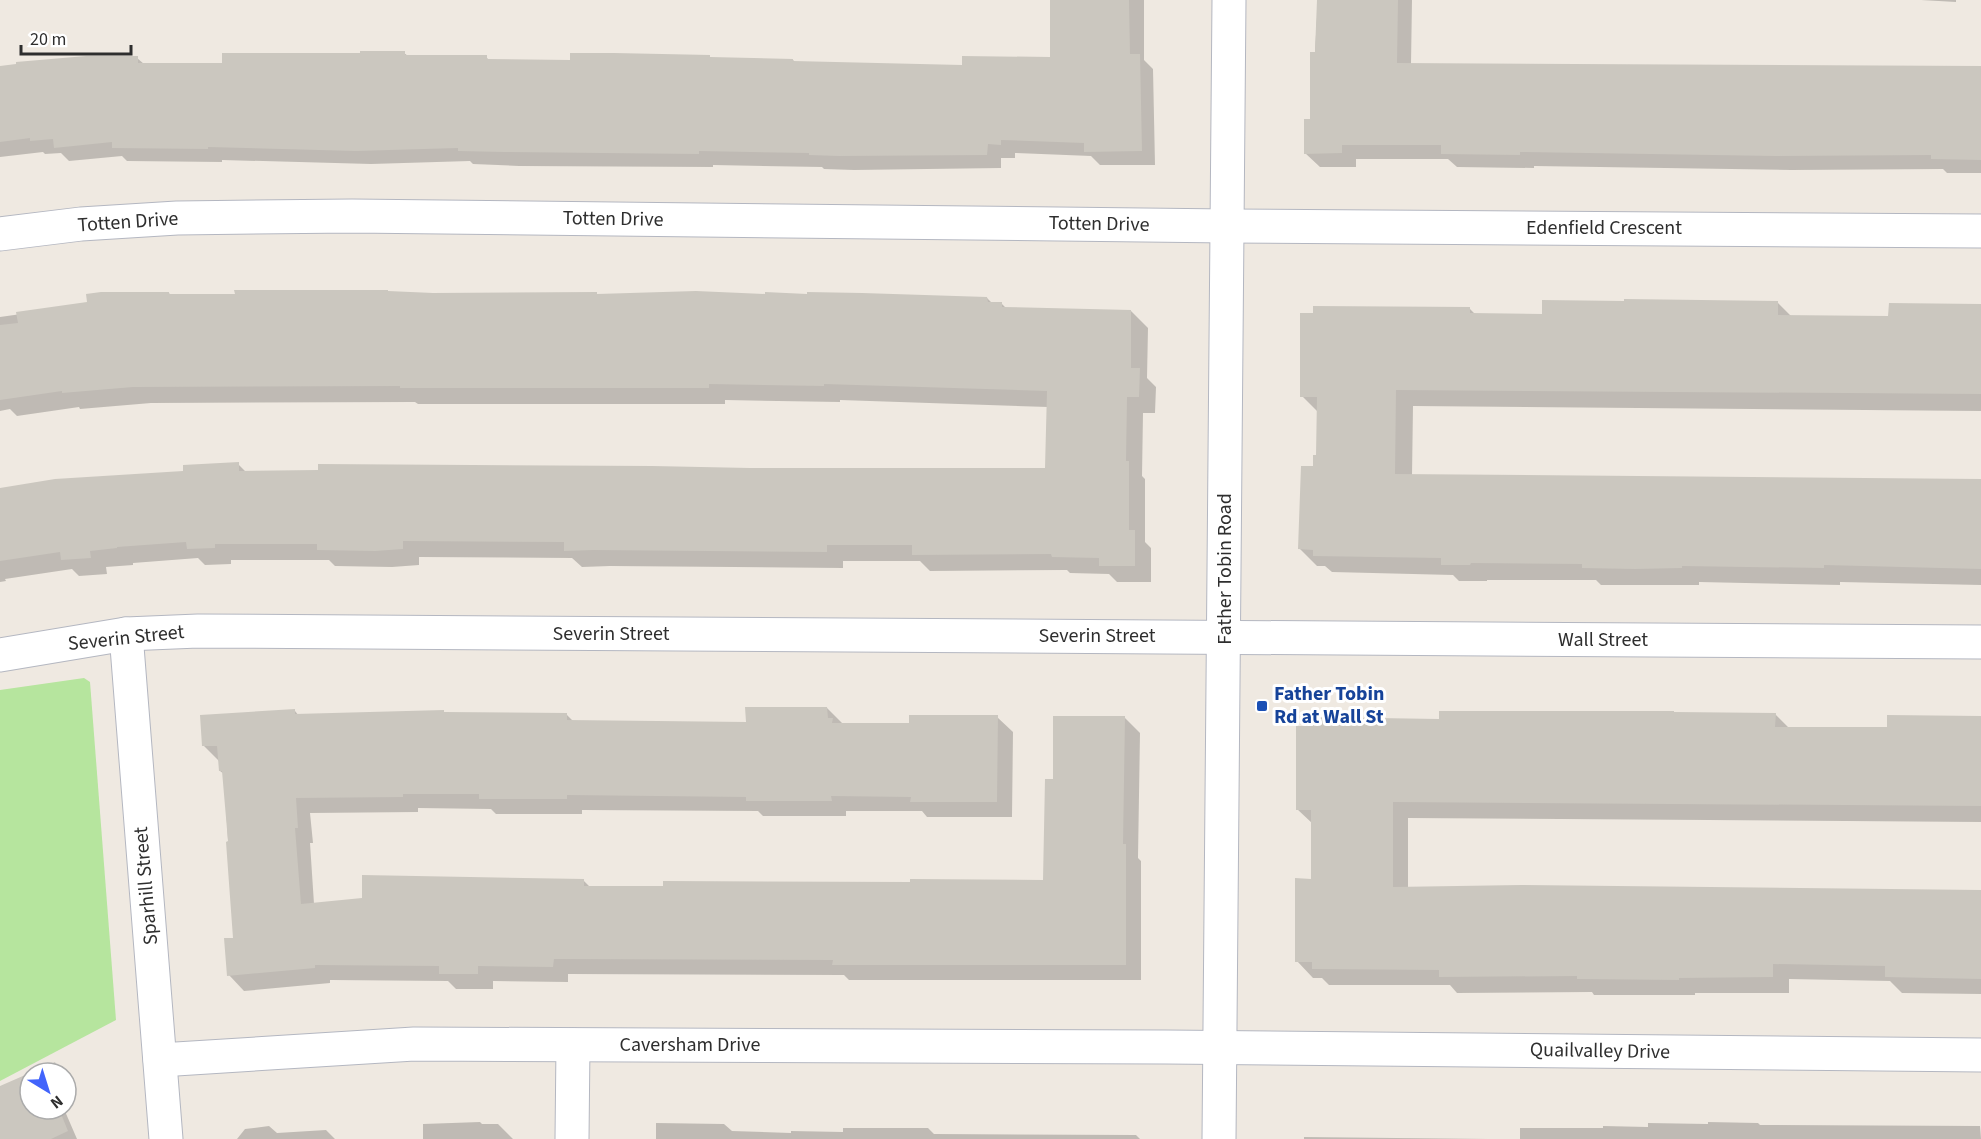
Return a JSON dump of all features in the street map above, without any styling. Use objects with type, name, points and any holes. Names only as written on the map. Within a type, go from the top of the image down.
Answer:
[{"type":"street","name":"Father Tobin Road","points":[[1219,1139],[1229,0]]},
{"type":"street","name":"Totten Drive","points":[[0,234],[81,224],[177,218],[352,216],[1228,226]]},
{"type":"street","name":"Edenfield Crescent","points":[[1228,226],[1981,231]]},
{"type":"street","name":"Severin Street","points":[[0,655],[126,634],[210,631],[1225,637]]},
{"type":"street","name":"Sparhill Street","points":[[126,634],[166,1139]]},
{"type":"street","name":"Wall Street","points":[[1225,637],[1981,642]]},
{"type":"street","name":"Caversham Drive","points":[[160,1060],[414,1044],[1220,1048]]},
{"type":"street","points":[[572,1139],[573,1045]]},
{"type":"street","name":"Quailvalley Drive","points":[[1220,1048],[1981,1055]]},
{"type":"green space","points":[[84,678],[90,682],[116,1020],[38,1061],[18,1061],[18,1072],[0,1081],[0,690]]},
{"type":"building","points":[[1050,0],[1129,0],[1130,54],[1140,54],[1142,151],[1084,152],[1084,143],[1001,140],[1001,145],[988,144],[987,155],[839,156],[809,155],[809,153],[699,151],[699,154],[504,152],[458,151],[458,148],[356,151],[208,147],[208,149],[112,148],[112,142],[54,148],[53,139],[30,141],[30,138],[0,142],[0,66],[16,64],[16,62],[86,56],[138,56],[138,63],[222,63],[222,53],[405,51],[405,55],[487,55],[487,59],[570,60],[570,53],[614,53],[710,55],[710,57],[793,59],[793,61],[962,65],[962,56],[1050,57]]},
{"type":"building","points":[[1317,0],[1398,0],[1397,63],[1981,66],[1981,160],[1931,159],[1931,155],[1776,156],[1520,152],[1520,155],[1441,154],[1441,145],[1342,145],[1342,153],[1304,154],[1304,119],[1310,119],[1310,52],[1315,52]]},
{"type":"building","points":[[234,290],[388,290],[433,293],[597,292],[597,294],[696,291],[765,294],[765,292],[862,293],[987,297],[988,302],[1002,302],[1002,307],[1131,310],[1131,368],[1140,368],[1139,397],[1127,397],[1126,461],[1129,461],[1129,530],[1135,530],[1135,566],[1099,566],[1099,558],[1052,557],[1051,554],[912,555],[912,545],[827,545],[827,552],[564,551],[564,542],[403,541],[403,549],[375,551],[317,550],[317,544],[215,544],[215,548],[187,549],[186,542],[90,551],[91,558],[61,560],[60,552],[0,561],[0,488],[55,479],[183,471],[183,465],[239,462],[239,471],[318,470],[318,464],[1045,468],[1047,391],[824,384],[824,386],[709,384],[709,388],[133,387],[62,393],[62,391],[0,400],[0,325],[18,323],[16,312],[87,302],[86,294],[101,292],[235,294]]},
{"type":"building","points":[[1624,299],[1778,301],[1778,315],[1888,316],[1889,303],[1981,304],[1981,394],[1396,390],[1395,474],[1981,479],[1981,569],[1824,565],[1824,568],[1682,566],[1682,568],[1635,569],[1582,568],[1582,564],[1441,565],[1441,558],[1313,556],[1313,550],[1298,549],[1301,466],[1313,466],[1313,455],[1316,455],[1317,397],[1300,397],[1300,313],[1313,313],[1313,306],[1470,307],[1470,313],[1542,314],[1542,300],[1624,301]]},
{"type":"building","points":[[745,707],[827,707],[828,718],[833,718],[832,723],[909,723],[909,715],[998,715],[997,802],[910,802],[911,797],[831,796],[832,801],[746,801],[746,797],[567,795],[567,799],[479,799],[479,794],[296,798],[298,828],[295,828],[301,904],[362,898],[362,875],[584,879],[584,886],[663,886],[663,881],[1043,880],[1045,779],[1053,779],[1053,716],[1125,716],[1123,844],[1126,844],[1126,965],[832,965],[833,960],[554,959],[553,967],[478,966],[478,974],[439,974],[439,966],[315,965],[315,968],[227,976],[224,938],[233,938],[222,771],[219,771],[217,746],[202,746],[200,715],[295,709],[295,714],[444,710],[444,712],[567,713],[567,720],[746,722]]},
{"type":"building","points":[[1439,711],[1776,713],[1775,727],[1887,727],[1887,715],[1981,716],[1981,806],[1393,802],[1393,887],[1521,885],[1981,890],[1981,979],[1885,977],[1885,966],[1773,964],[1773,977],[1679,978],[1679,980],[1577,979],[1577,976],[1439,977],[1439,970],[1312,969],[1312,962],[1295,962],[1295,878],[1311,879],[1311,810],[1296,810],[1296,726],[1313,726],[1313,717],[1439,719]]},
{"type":"building","points":[[18,1078],[18,1121],[64,1121],[68,1131],[51,1139],[0,1139],[0,1086]]},
{"type":"place","name":"Father Tobin Rd at Wall St","points":[[1262,706]]}]
